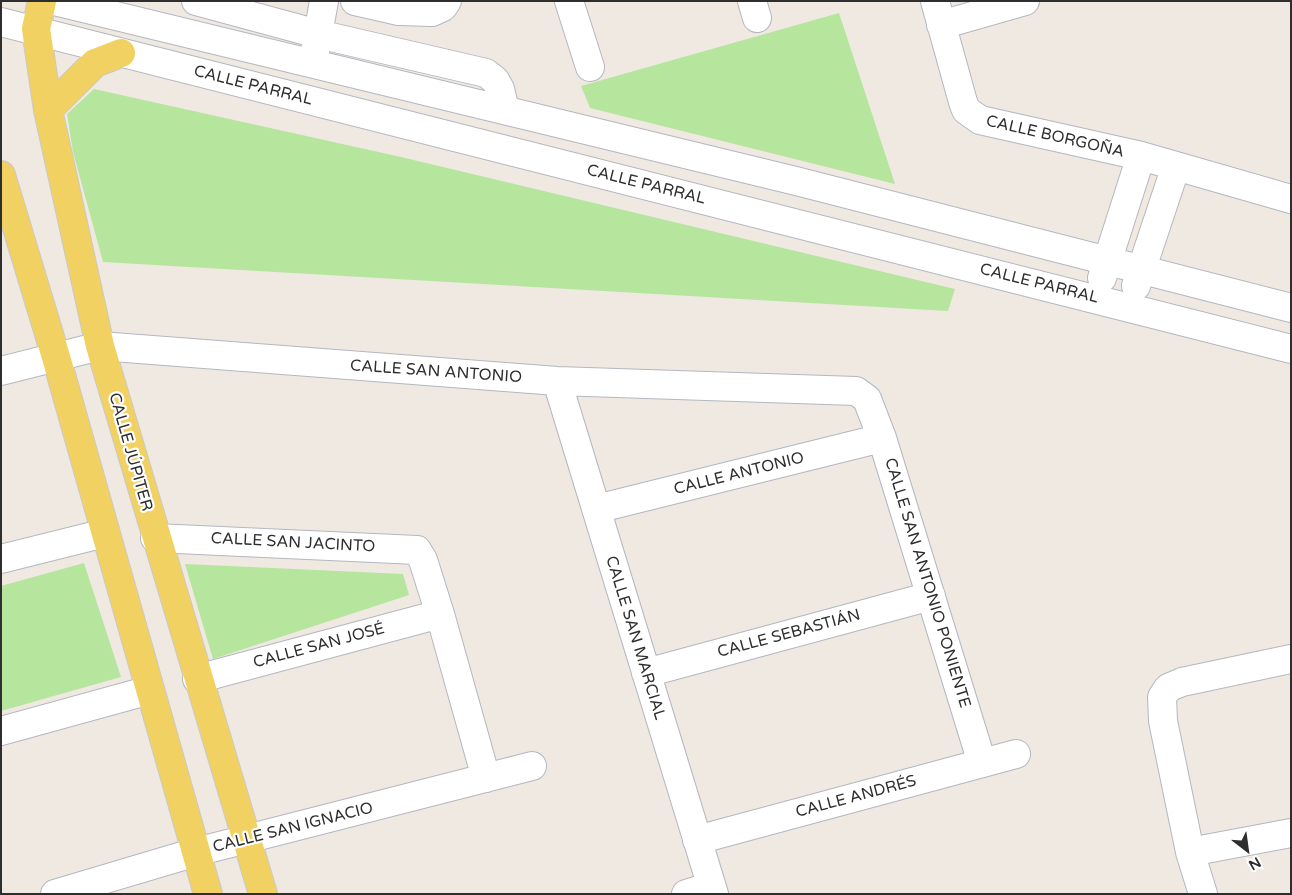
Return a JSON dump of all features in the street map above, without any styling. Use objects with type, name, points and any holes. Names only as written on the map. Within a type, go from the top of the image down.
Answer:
[{"type":"main road","name":"CALLE JÚPITER","points":[[42,1],[36,29],[48,110],[100,346],[155,538],[263,894]]},
{"type":"main road","points":[[48,110],[95,64],[121,52]]},
{"type":"main road","points":[[2,183],[56,357],[208,894]]},
{"type":"street","points":[[196,1],[318,34],[486,74],[495,80],[500,89],[505,110]]},
{"type":"street","points":[[312,62],[324,1]]},
{"type":"street","points":[[355,1],[399,11],[432,12],[443,7],[446,1]]},
{"type":"street","points":[[569,1],[590,67]]},
{"type":"street","points":[[938,13],[1025,1]]},
{"type":"street","points":[[71,3],[796,181],[1291,308]]},
{"type":"street","name":"CALLE BORGOÑA","points":[[938,13],[963,102],[972,116],[980,120],[1141,156],[1291,199]]},
{"type":"street","name":"CALLE PARRAL","points":[[1,22],[36,29],[1291,349]]},
{"type":"street","name":"CALLE BORGOÑA","points":[[1095,298],[1141,156]]},
{"type":"street","points":[[1130,307],[1176,166]]},
{"type":"street","name":"CALLE SAN ANTONIO","points":[[1,371],[100,346],[557,381],[856,391],[867,399],[869,404]]},
{"type":"street","name":"CALLE SAN MARCIAL","points":[[557,381],[712,890]]},
{"type":"street","name":"CALLE SAN ANTONIO PONIENTE","points":[[869,404],[882,438],[982,763]]},
{"type":"street","name":"CALLE ANTONIO","points":[[596,509],[882,438]]},
{"type":"street","points":[[1,559],[106,533]]},
{"type":"street","name":"CALLE SAN JACINTO","points":[[155,538],[413,548],[418,550],[424,560],[440,614]]},
{"type":"street","name":"CALLE SEBASTIÁN","points":[[646,673],[931,596]]},
{"type":"street","points":[[440,614],[486,778]]},
{"type":"street","name":"CALLE SAN JOSÉ","points":[[197,679],[440,614]]},
{"type":"street","points":[[1203,894],[1190,852],[1161,710],[1162,697],[1168,688],[1182,682],[1291,659]]},
{"type":"street","points":[[1,731],[150,690]]},
{"type":"street","name":"CALLE ANDRÉS","points":[[697,840],[1016,754]]},
{"type":"street","name":"CALLE SAN IGNACIO","points":[[55,894],[196,852],[532,766]]},
{"type":"street","points":[[1190,852],[1291,833]]},
{"type":"street","points":[[686,894],[712,890]]},
{"type":"green space","points":[[839,13],[895,184],[590,108],[581,86]]},
{"type":"green space","points":[[94,89],[401,157],[955,289],[948,311],[103,262],[73,152],[67,114]]},
{"type":"green space","points":[[84,563],[121,677],[1,711],[1,586]]},
{"type":"green space","points":[[185,564],[403,574],[409,595],[213,659]]}]
